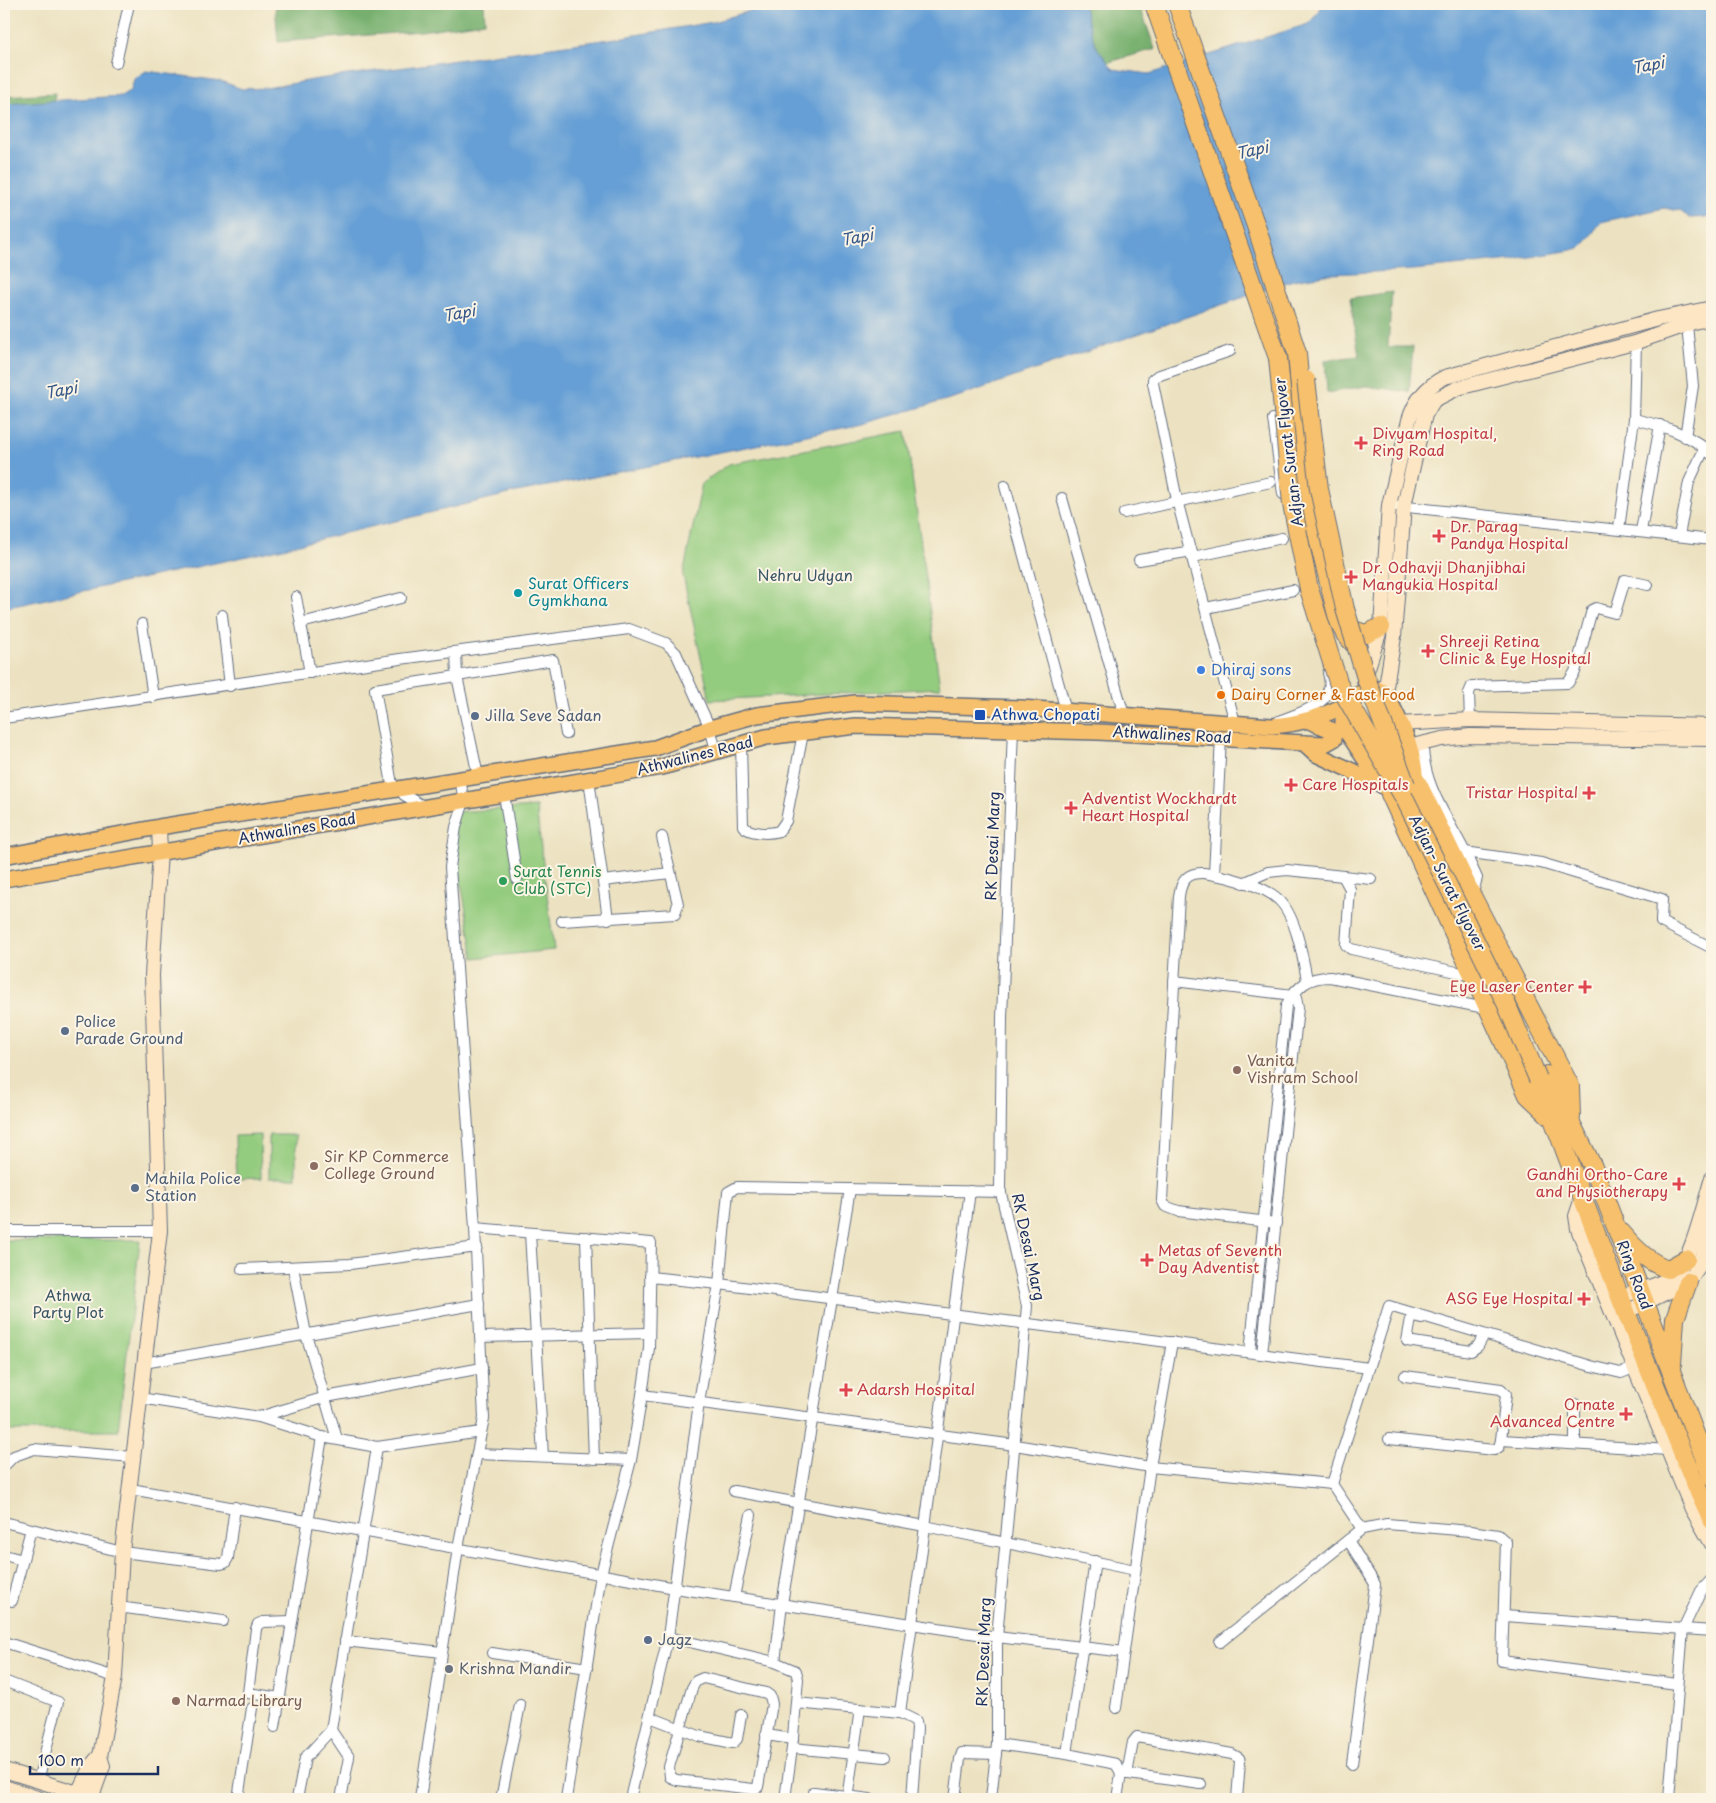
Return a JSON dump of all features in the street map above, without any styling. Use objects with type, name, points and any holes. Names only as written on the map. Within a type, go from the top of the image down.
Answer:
[{"type":"highway","name":"Adjan- Surat Flyover","points":[[1154,4],[1278,358],[1292,504],[1309,589],[1339,685],[1410,809],[1542,1077]]},
{"type":"highway","points":[[1164,4],[1289,347],[1286,354],[1298,500],[1324,612],[1342,673],[1364,695]]},
{"type":"highway","points":[[1177,4],[1256,226],[1289,347],[1308,486],[1338,619],[1345,634],[1370,662],[1364,695]]},
{"type":"highway","name":"Adjan- Surat Flyover","points":[[1185,4],[1303,338],[1319,489],[1345,609],[1366,678],[1411,799],[1542,1077]]},
{"type":"highway","points":[[1338,619],[1344,627],[1359,633],[1366,634],[1381,627]]},
{"type":"highway","points":[[1417,782],[1472,896],[1570,1086],[1571,1121]]},
{"type":"highway","points":[[1386,790],[1490,1009],[1528,1095],[1552,1118]]},
{"type":"highway","name":"Ring Road","points":[[1542,1077],[1552,1118],[1582,1198],[1691,1474],[1712,1520]]},
{"type":"highway","name":"Ring Road","points":[[1542,1077],[1571,1121],[1593,1167],[1712,1478]]},
{"type":"highway","points":[[1615,1225],[1642,1255],[1657,1266],[1668,1269],[1686,1259]]},
{"type":"highway","points":[[1671,1368],[1675,1319],[1688,1282]]},
{"type":"main road","name":"Athwalines Road","points":[[4,856],[177,824],[655,748],[710,728],[757,716],[855,703],[1066,711],[1266,725],[1309,721],[1364,695]]},
{"type":"main road","points":[[1304,742],[1316,754],[1398,798],[1414,795],[1417,782],[1415,745],[1399,724],[1364,695],[1343,726],[1386,790]]},
{"type":"main road","name":"Athwalines Road","points":[[5,878],[662,767],[766,737],[871,726],[1221,738],[1325,744],[1334,739],[1334,731],[1309,721]]},
{"type":"main road","points":[[177,824],[177,850]]},
{"type":"street","points":[[116,63],[129,4]]},
{"type":"street","points":[[1370,662],[1381,627],[1390,504],[1413,406],[1434,382],[1446,377],[1658,319],[1712,308]]},
{"type":"street","points":[[1364,695],[1394,637],[1404,506],[1425,415],[1434,400],[1458,388],[1636,342],[1712,319]]},
{"type":"street","points":[[1685,437],[1693,386],[1687,325]]},
{"type":"street","points":[[1620,529],[1634,419],[1636,342]]},
{"type":"street","points":[[1230,351],[1153,379],[1177,500],[1235,723]]},
{"type":"street","points":[[1266,725],[1310,709],[1320,702],[1328,692],[1330,685],[1300,588],[1279,468],[1273,418]]},
{"type":"street","points":[[1634,419],[1660,425],[1710,450],[1689,482],[1679,536]]},
{"type":"street","points":[[1641,531],[1660,425]]},
{"type":"street","points":[[1124,513],[1177,500],[1271,482]]},
{"type":"street","points":[[1005,486],[1066,711]]},
{"type":"street","points":[[1062,498],[1124,715]]},
{"type":"street","points":[[1390,504],[1712,540]]},
{"type":"street","points":[[1139,560],[1192,554],[1282,538]]},
{"type":"street","points":[[1470,720],[1469,693],[1472,686],[1568,683],[1575,672],[1592,610],[1596,608],[1611,613],[1617,610],[1626,580],[1648,585]]},
{"type":"street","points":[[1206,608],[1293,590]]},
{"type":"street","points":[[296,597],[310,673]]},
{"type":"street","points":[[301,623],[402,598]]},
{"type":"street","points":[[222,615],[230,686]]},
{"type":"street","points":[[142,624],[153,697]]},
{"type":"street","points":[[4,718],[456,652],[629,629],[666,643],[676,653],[710,728],[716,750]]},
{"type":"street","points":[[456,652],[457,676],[478,776]]},
{"type":"street","points":[[393,790],[375,689],[553,660],[566,734]]},
{"type":"street","points":[[1399,724],[1470,720],[1712,726]]},
{"type":"street","name":"RK Desai Marg","points":[[991,1799],[996,1749],[997,1637],[1027,1306],[1001,1192],[1002,1018],[1013,730]]},
{"type":"street","points":[[741,744],[743,826],[750,831],[774,833],[780,831],[786,821],[803,733]]},
{"type":"street","points":[[1472,896],[1477,878],[1426,775],[1422,758],[1415,745],[1470,736],[1712,739]]},
{"type":"street","points":[[1214,874],[1221,738]]},
{"type":"street","points":[[420,1799],[458,1548],[484,1418],[477,1246],[450,867],[456,827],[464,801],[460,779]]},
{"type":"street","points":[[589,779],[608,919]]},
{"type":"street","points":[[413,787],[404,795],[425,807]]},
{"type":"street","points":[[504,794],[517,879]]},
{"type":"street","points":[[4,1770],[38,1781],[76,1797],[93,1799],[103,1766],[100,1756],[115,1677],[122,1552],[131,1489],[133,1456],[160,1231],[152,975],[160,852],[159,827]]},
{"type":"street","points":[[562,921],[675,914],[678,904],[662,837]]},
{"type":"street","points":[[1465,852],[1541,863],[1662,899],[1661,922],[1712,948]]},
{"type":"street","points":[[1242,883],[1276,870],[1371,879]]},
{"type":"street","points":[[1276,1222],[1178,1211],[1165,1206],[1162,1200],[1180,888],[1183,881],[1195,872],[1214,874],[1272,894],[1281,901],[1301,946],[1307,980]]},
{"type":"street","points":[[603,881],[670,873]]},
{"type":"street","points":[[1343,876],[1350,889],[1346,946],[1369,954],[1474,976]]},
{"type":"street","points":[[1250,1352],[1262,1221],[1286,1006],[1294,993],[1307,980],[1330,977],[1490,1009]]},
{"type":"street","points":[[1174,981],[1294,993]]},
{"type":"street","points":[[1262,1354],[1298,1008],[1294,993]]},
{"type":"street","points":[[1642,1297],[1678,1272],[1686,1259],[1712,1178]]},
{"type":"street","points":[[630,1799],[668,1637],[699,1402],[719,1284],[726,1198],[733,1188],[1001,1192]]},
{"type":"street","points":[[775,1662],[782,1604],[801,1504],[813,1417],[850,1189]]},
{"type":"street","points":[[900,1713],[970,1192]]},
{"type":"street","points":[[1582,1198],[1576,1216],[1578,1229],[1692,1509],[1712,1544]]},
{"type":"street","points":[[1623,1304],[1688,1282],[1699,1266],[1712,1223]]},
{"type":"street","points":[[475,1228],[651,1244],[649,1333],[642,1395],[631,1460],[601,1574],[566,1799]]},
{"type":"street","points":[[4,1231],[160,1231]]},
{"type":"street","points":[[530,1233],[543,1456]]},
{"type":"street","points":[[586,1237],[594,1459]]},
{"type":"street","points":[[242,1269],[350,1264],[477,1246]]},
{"type":"street","points":[[292,1267],[306,1334],[326,1397],[337,1440]]},
{"type":"street","points":[[650,1277],[832,1298],[1369,1368]]},
{"type":"street","points":[[144,1363],[478,1304]]},
{"type":"street","points":[[1332,1484],[1389,1306],[1483,1336]]},
{"type":"street","points":[[1483,1336],[1477,1348],[1471,1350],[1408,1342],[1406,1339],[1411,1319],[1415,1317],[1621,1373],[1634,1368]]},
{"type":"street","points":[[480,1337],[649,1333]]},
{"type":"street","points":[[1116,1708],[1150,1467],[1172,1342]]},
{"type":"street","points":[[259,1417],[326,1397],[482,1368]]},
{"type":"street","points":[[1388,1439],[1494,1450],[1499,1447],[1506,1394],[1503,1391],[1405,1376]]},
{"type":"street","points":[[642,1395],[938,1434],[1150,1467],[1332,1484]]},
{"type":"street","points":[[140,1398],[259,1417],[322,1437],[376,1447],[481,1432]]},
{"type":"street","points":[[1575,1404],[1575,1444]]},
{"type":"street","points":[[275,1727],[322,1437]]},
{"type":"street","points":[[1500,1440],[1668,1450]]},
{"type":"street","points":[[297,1799],[305,1758],[331,1730],[376,1447]]},
{"type":"street","points":[[4,1466],[14,1456],[34,1448],[133,1456]]},
{"type":"street","points":[[477,1454],[631,1460]]},
{"type":"street","points":[[1332,1484],[1362,1529]]},
{"type":"street","points":[[131,1489],[675,1588],[997,1637],[1124,1652]]},
{"type":"street","points":[[734,1491],[925,1526],[1135,1570]]},
{"type":"street","points":[[4,1522],[122,1552],[224,1564],[228,1558],[235,1507]]},
{"type":"street","points":[[734,1597],[751,1516]]},
{"type":"street","points":[[1220,1642],[1362,1529],[1387,1524],[1498,1535],[1506,1542],[1502,1662],[1677,1684]]},
{"type":"street","points":[[12,1601],[31,1529]]},
{"type":"street","points":[[1348,1540],[1375,1584],[1352,1764]]},
{"type":"street","points":[[4,1554],[23,1560]]},
{"type":"street","points":[[1067,1754],[1095,1561]]},
{"type":"street","points":[[1669,1799],[1682,1629],[1701,1591],[1712,1579]]},
{"type":"street","points":[[4,1587],[15,1590]]},
{"type":"street","points":[[118,1607],[223,1621]]},
{"type":"street","points":[[1504,1616],[1712,1631]]},
{"type":"street","points":[[280,1698],[248,1692],[256,1629],[258,1624],[263,1622],[292,1621]]},
{"type":"street","points":[[668,1637],[775,1662],[796,1671],[793,1744],[785,1799]]},
{"type":"street","points":[[346,1641],[442,1652]]},
{"type":"street","points":[[4,1642],[115,1677]]},
{"type":"street","points":[[492,1653],[587,1668]]},
{"type":"street","points":[[708,1678],[768,1694],[772,1704],[758,1787],[754,1789],[677,1780],[670,1777],[669,1767],[681,1729],[693,1684],[699,1679],[708,1678]]},
{"type":"street","points":[[4,1681],[58,1702],[38,1781]]},
{"type":"street","points":[[796,1703],[900,1713],[916,1721],[912,1799]]},
{"type":"street","points":[[501,1799],[520,1705]]},
{"type":"street","points":[[238,1799],[252,1708]]},
{"type":"street","points":[[847,1798],[860,1709]]},
{"type":"street","points":[[650,1717],[706,1738],[733,1743],[737,1739],[741,1715]]},
{"type":"street","points":[[331,1730],[349,1757],[341,1799]]},
{"type":"street","points":[[766,1735],[793,1744],[854,1755],[885,1758]]},
{"type":"street","points":[[1117,1799],[1133,1742],[1137,1737],[1232,1754],[1239,1758],[1237,1799]]},
{"type":"street","points":[[955,1799],[962,1753],[996,1749],[1067,1754],[1112,1762],[1124,1773],[1201,1784]]},
{"type":"street","points":[[76,1797],[93,1762],[100,1756]]},
{"type":"street","points":[[4,1787],[40,1799]]},
{"type":"street","points":[[814,1792],[847,1798],[870,1799]]},
{"type":"green space","points":[[275,4],[484,4],[485,22],[421,31],[278,42]]},
{"type":"green space","points":[[1024,4],[1139,4],[1155,49],[1042,81]]},
{"type":"green space","points":[[55,93],[52,115],[4,117],[4,96]]},
{"type":"green space","points":[[1392,292],[1388,347],[1413,347],[1409,392],[1366,386],[1327,393],[1325,360],[1359,356],[1350,298]]},
{"type":"green space","name":"Nehru Udyan","points":[[906,431],[940,688],[710,700],[683,575],[702,483],[729,464]]},
{"type":"green space","name":"Surat Tennis Club (STC)","points":[[536,807],[554,950],[474,958],[449,812]]},
{"type":"green space","points":[[260,1135],[261,1178],[236,1179],[235,1136]]},
{"type":"green space","points":[[269,1135],[296,1135],[296,1178],[269,1178]]},
{"type":"green space","name":"Athwa Party Plot","points":[[4,1240],[140,1240],[118,1431],[4,1431]]},
{"type":"water","name":"Tapi","points":[[773,4],[1083,4],[1095,45],[1113,69],[1149,74],[1308,24],[1320,11],[1320,4],[1712,4],[1712,217],[1690,218],[1680,211],[1664,208],[1601,222],[1582,247],[1572,250],[1512,260],[1414,270],[1332,274],[1293,280],[960,396],[863,424],[517,492],[262,553],[4,608],[4,104],[121,96],[131,90],[134,79],[146,71],[221,81],[242,89],[266,88],[318,79],[617,38],[713,22]]},
{"type":"place","name":"Divyam Hospital, Ring Road","points":[[1361,443]]},
{"type":"place","name":"Dr. Parag Pandya Hospital","points":[[1439,536]]},
{"type":"place","name":"Dr. Odhavji Dhanjibhai Mangukia Hospital","points":[[1351,577]]},
{"type":"place","name":"Surat Officers Gymkhana","points":[[518,593]]},
{"type":"place","name":"Shreeji Retina Clinic & Eye Hospital","points":[[1428,651]]},
{"type":"place","name":"Dhiraj sons","points":[[1201,670]]},
{"type":"place","name":"Dairy Corner & Fast Food","points":[[1221,695]]},
{"type":"place","name":"Athwa Chopati","points":[[980,715]]},
{"type":"place","name":"Jilla Seve Sadan","points":[[475,716]]},
{"type":"place","name":"Care Hospitals","points":[[1291,785]]},
{"type":"place","name":"Tristar Hospital","points":[[1589,793]]},
{"type":"place","name":"Adventist Wockhardt Heart Hospital","points":[[1071,808]]},
{"type":"place","name":"Surat Tennis Club (STC)","points":[[503,881]]},
{"type":"place","name":"Eye Laser Center","points":[[1585,987]]},
{"type":"place","name":"Police Parade Ground","points":[[65,1031]]},
{"type":"place","name":"Vanita Vishram School","points":[[1237,1070]]},
{"type":"place","name":"Sir KP Commerce College Ground","points":[[314,1166]]},
{"type":"place","name":"Gandhi Ortho-Care and Physiotherapy","points":[[1679,1184]]},
{"type":"place","name":"Mahila Police Station","points":[[135,1188]]},
{"type":"place","name":"Metas of Seventh Day Adventist","points":[[1147,1260]]},
{"type":"place","name":"ASG Eye Hospital","points":[[1584,1299]]},
{"type":"place","name":"Adarsh Hospital","points":[[846,1390]]},
{"type":"place","name":"Ornate Advanced Centre","points":[[1626,1414]]},
{"type":"place","name":"Jagz","points":[[648,1640]]},
{"type":"place","name":"Krishna Mandir","points":[[449,1669]]},
{"type":"place","name":"Narmad Library","points":[[176,1701]]}]
